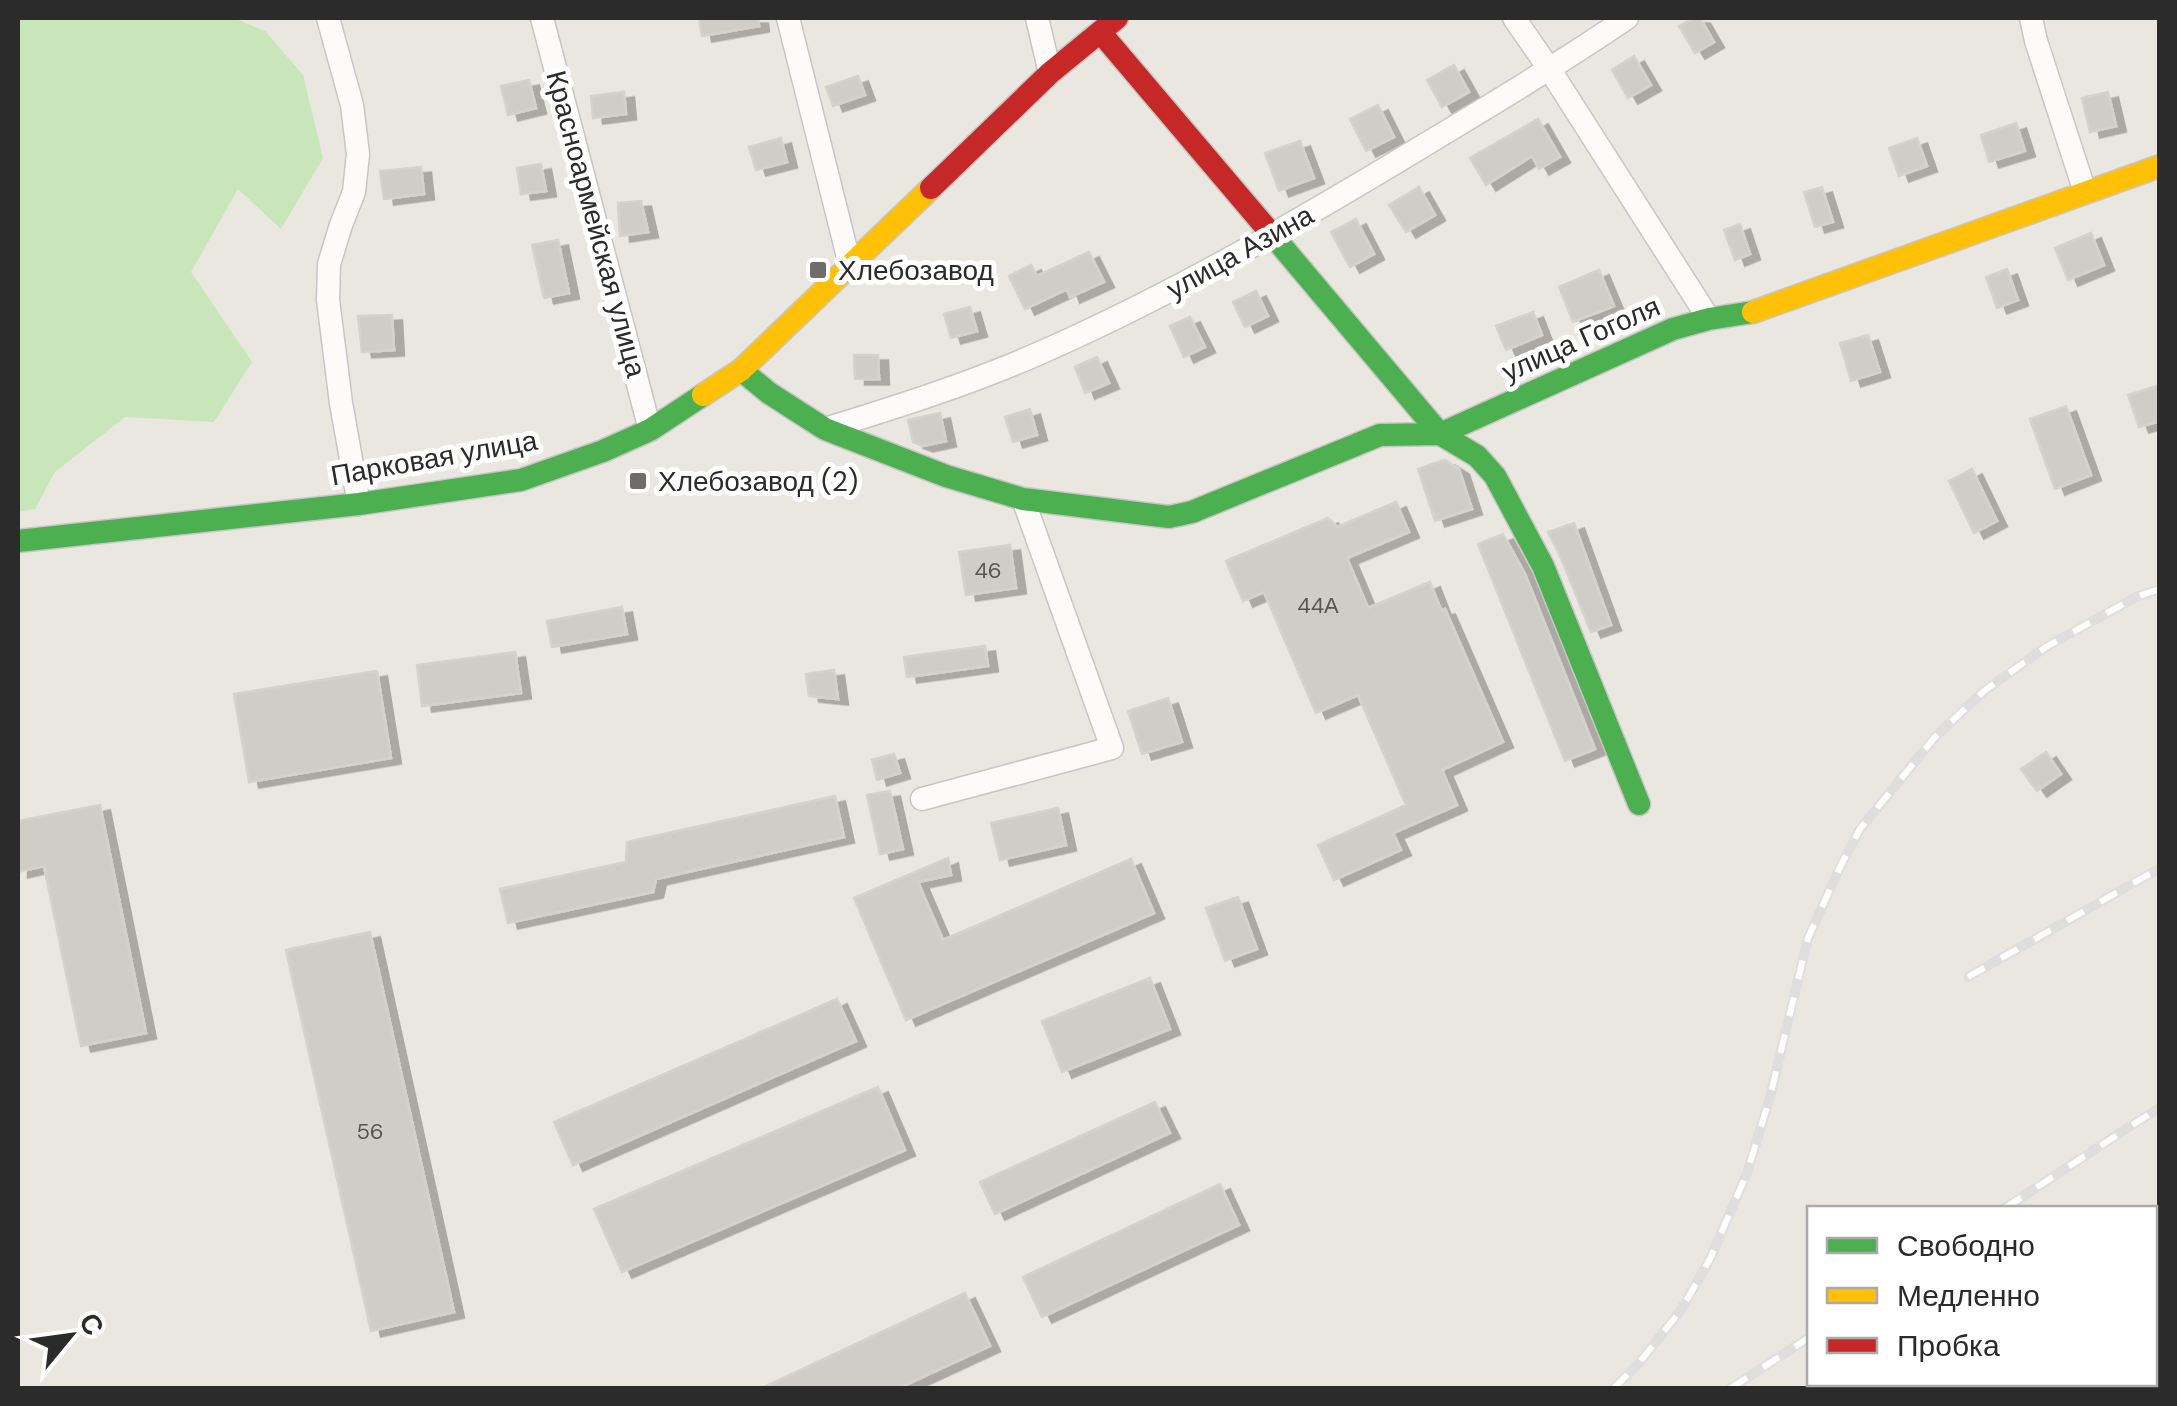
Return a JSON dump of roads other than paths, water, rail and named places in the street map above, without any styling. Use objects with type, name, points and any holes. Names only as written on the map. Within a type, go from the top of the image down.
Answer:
[{"type":"street","points":[[328,18],[352,105],[358,154],[354,192],[329,264],[328,300],[359,504]]},
{"type":"street","name":"Красноармейская улица","points":[[542,18],[650,430]]},
{"type":"street","points":[[788,18],[850,265]]},
{"type":"street","points":[[1037,18],[1050,73]]},
{"type":"street","points":[[1514,18],[1709,319]]},
{"type":"street","name":"улица Азина","points":[[825,429],[919,400],[1025,360],[1166,294],[1273,236],[1550,70],[1627,18]]},
{"type":"street","points":[[2032,18],[2040,54],[2086,192]]},
{"type":"street","points":[[1109,25],[1273,236],[1440,434],[1477,456],[1494,476],[1544,566],[1639,804]]},
{"type":"street","name":"Парковая улица","points":[[18,541],[359,504],[522,480],[603,452],[650,430],[741,370],[1050,73],[1109,25]]},
{"type":"street","name":"улица Гоголя","points":[[741,370],[825,429],[946,476],[1022,500],[1169,518],[1380,435],[1440,434],[1673,330],[1709,319],[1749,314],[2160,166]]},
{"type":"street","points":[[922,798],[1112,748],[1022,500]]},
{"type":"railway","points":[[1614,1388],[1681,1310],[1710,1259],[1747,1173],[1770,1097],[1808,938],[1860,829],[1935,737],[1984,691],[2046,647],[2136,597],[2160,589]]},
{"type":"railway","points":[[1968,977],[2160,868]]},
{"type":"railway","points":[[2008,1206],[2160,1107]]},
{"type":"railway","points":[[1731,1388],[1807,1339]]},
{"type":"place","name":"Хлебозавод","points":[[818,270]]},
{"type":"place","name":"Хлебозавод (2)","points":[[638,481]]}]
